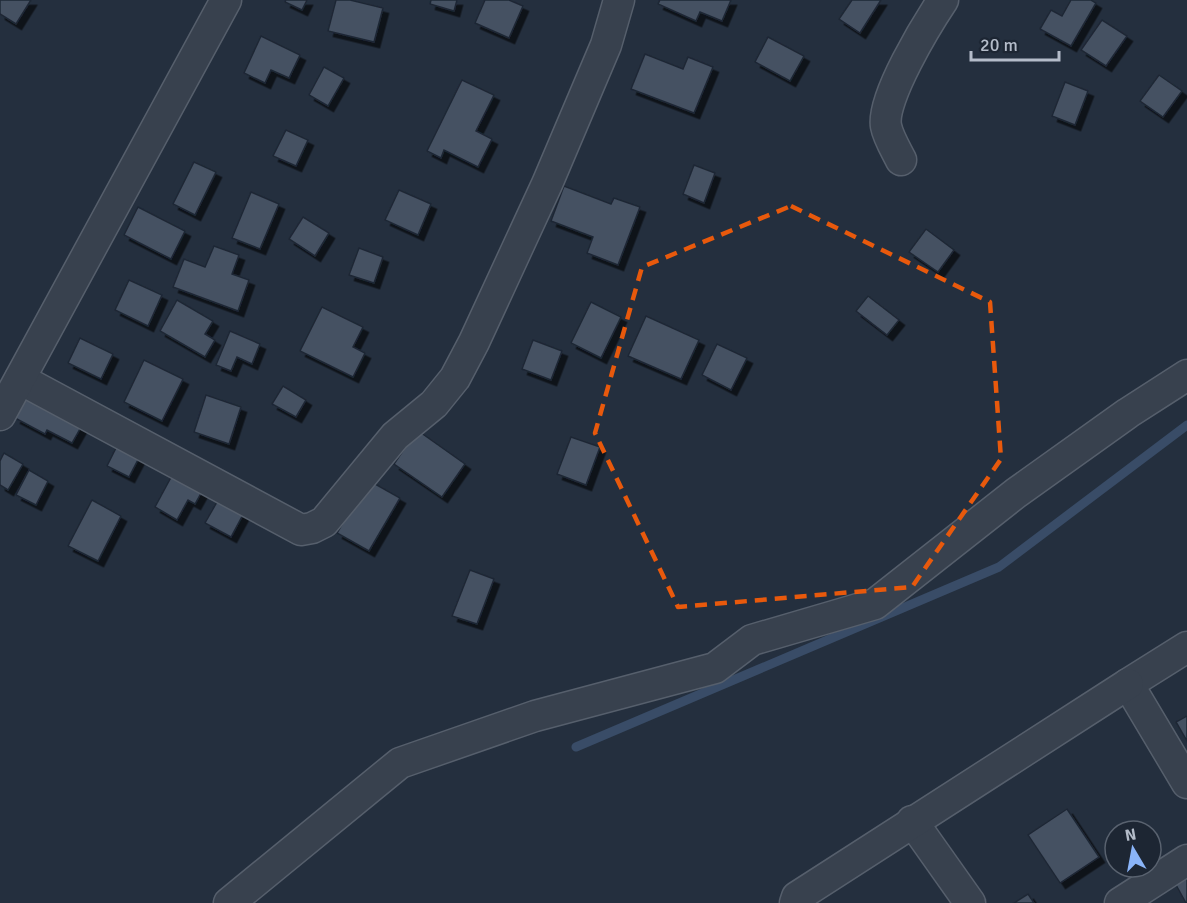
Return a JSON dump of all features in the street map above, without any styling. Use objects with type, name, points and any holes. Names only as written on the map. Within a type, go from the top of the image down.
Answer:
[{"type":"street","points":[[0,415],[226,0]]},
{"type":"street","points":[[20,379],[301,530],[324,522],[395,436],[434,404],[455,378],[474,342],[556,164],[606,45],[619,0]]},
{"type":"street","points":[[900,160],[886,125],[889,103],[923,29],[943,0]]},
{"type":"street","points":[[229,903],[400,763],[535,716],[715,668],[752,640],[875,604],[1016,493],[1128,413],[1187,375]]},
{"type":"street","points":[[795,903],[796,897],[912,821],[1187,647]]},
{"type":"street","points":[[1128,684],[1187,783]]},
{"type":"street","points":[[912,821],[970,903]]},
{"type":"street","points":[[1120,903],[1155,894],[1187,860]]},
{"type":"highlighted area","points":[[791,206],[990,302],[1001,459],[912,587],[678,607],[595,433],[642,267]]},
{"type":"building","points":[[0,0],[31,0],[16,24],[0,14]]},
{"type":"building","points":[[286,0],[307,0],[302,10],[285,2]]},
{"type":"building","points":[[336,0],[350,0],[383,8],[374,42],[328,31]]},
{"type":"building","points":[[431,0],[457,0],[454,11],[430,4]]},
{"type":"building","points":[[485,0],[509,0],[523,6],[509,38],[475,23]]},
{"type":"building","points":[[660,0],[731,0],[722,21],[700,12],[696,21],[658,4]]},
{"type":"building","points":[[852,0],[881,0],[860,33],[839,19]]},
{"type":"building","points":[[1071,0],[1091,0],[1096,3],[1071,46],[1040,29],[1051,10],[1062,16]]},
{"type":"building","points":[[1102,20],[1127,36],[1106,66],[1081,50]]},
{"type":"building","points":[[261,36],[300,55],[289,78],[271,70],[265,83],[244,73]]},
{"type":"building","points":[[768,37],[804,56],[790,81],[755,62]]},
{"type":"building","points":[[645,54],[683,69],[688,57],[713,67],[694,113],[631,89]]},
{"type":"building","points":[[324,67],[344,78],[328,106],[309,95]]},
{"type":"building","points":[[1159,75],[1182,91],[1163,117],[1140,101]]},
{"type":"building","points":[[462,80],[494,95],[476,131],[492,139],[478,167],[444,150],[441,158],[427,151]]},
{"type":"building","points":[[1065,82],[1088,91],[1075,125],[1052,116]]},
{"type":"building","points":[[286,130],[308,140],[296,166],[273,156]]},
{"type":"building","points":[[194,162],[216,172],[195,215],[173,204]]},
{"type":"building","points":[[694,165],[715,173],[704,203],[683,194]]},
{"type":"building","points":[[564,186],[611,204],[614,198],[640,207],[618,265],[587,253],[593,237],[551,221]]},
{"type":"building","points":[[399,190],[431,204],[418,235],[385,220]]},
{"type":"building","points":[[251,192],[279,204],[260,249],[232,238]]},
{"type":"building","points":[[138,207],[185,231],[171,259],[124,235]]},
{"type":"building","points":[[303,217],[329,233],[315,256],[289,239]]},
{"type":"building","points":[[926,229],[954,250],[938,272],[909,252]]},
{"type":"building","points":[[214,246],[239,255],[232,274],[249,280],[238,311],[173,287],[184,259],[205,267]]},
{"type":"building","points":[[359,248],[383,257],[374,283],[349,275]]},
{"type":"building","points":[[129,280],[162,295],[148,326],[115,310]]},
{"type":"building","points":[[868,296],[899,320],[887,335],[856,311]]},
{"type":"building","points":[[177,300],[213,321],[205,334],[215,340],[205,357],[160,331]]},
{"type":"building","points":[[591,302],[621,317],[601,358],[571,343]]},
{"type":"building","points":[[322,307],[363,327],[353,347],[365,353],[353,377],[300,351]]},
{"type":"building","points":[[646,316],[699,340],[681,379],[628,356]]},
{"type":"building","points":[[230,331],[260,344],[252,364],[237,357],[231,371],[216,365]]},
{"type":"building","points":[[80,338],[113,354],[101,379],[68,363]]},
{"type":"building","points":[[533,340],[562,351],[551,380],[522,369]]},
{"type":"building","points":[[717,344],[747,358],[731,390],[702,375]]},
{"type":"building","points":[[144,360],[183,379],[162,421],[124,402]]},
{"type":"building","points":[[283,386],[306,400],[296,417],[272,404]]},
{"type":"building","points":[[30,390],[85,420],[72,443],[47,430],[45,434],[15,418]]},
{"type":"building","points":[[206,395],[241,407],[229,444],[194,432]]},
{"type":"building","points":[[417,430],[465,464],[442,497],[394,464]]},
{"type":"building","points":[[571,437],[600,447],[586,485],[557,474]]},
{"type":"building","points":[[120,440],[142,452],[129,477],[107,466]]},
{"type":"building","points":[[4,453],[23,464],[8,490],[0,485],[0,461]]},
{"type":"building","points":[[29,470],[48,481],[36,505],[16,495]]},
{"type":"building","points":[[175,470],[205,486],[195,504],[188,500],[177,520],[155,507]]},
{"type":"building","points":[[368,480],[400,498],[369,551],[337,533]]},
{"type":"building","points":[[221,495],[246,509],[231,537],[205,523]]},
{"type":"building","points":[[92,500],[121,516],[98,561],[68,546]]},
{"type":"building","points":[[470,570],[494,579],[477,624],[452,616]]},
{"type":"building","points":[[1187,716],[1187,741],[1176,722]]},
{"type":"building","points":[[1067,809],[1099,857],[1060,883],[1028,835]]},
{"type":"building","points":[[1187,876],[1187,903],[1186,903],[1175,883]]},
{"type":"building","points":[[1028,894],[1034,903],[1014,903]]},
{"type":"waterway","points":[[576,747],[999,567],[1187,425]]}]
